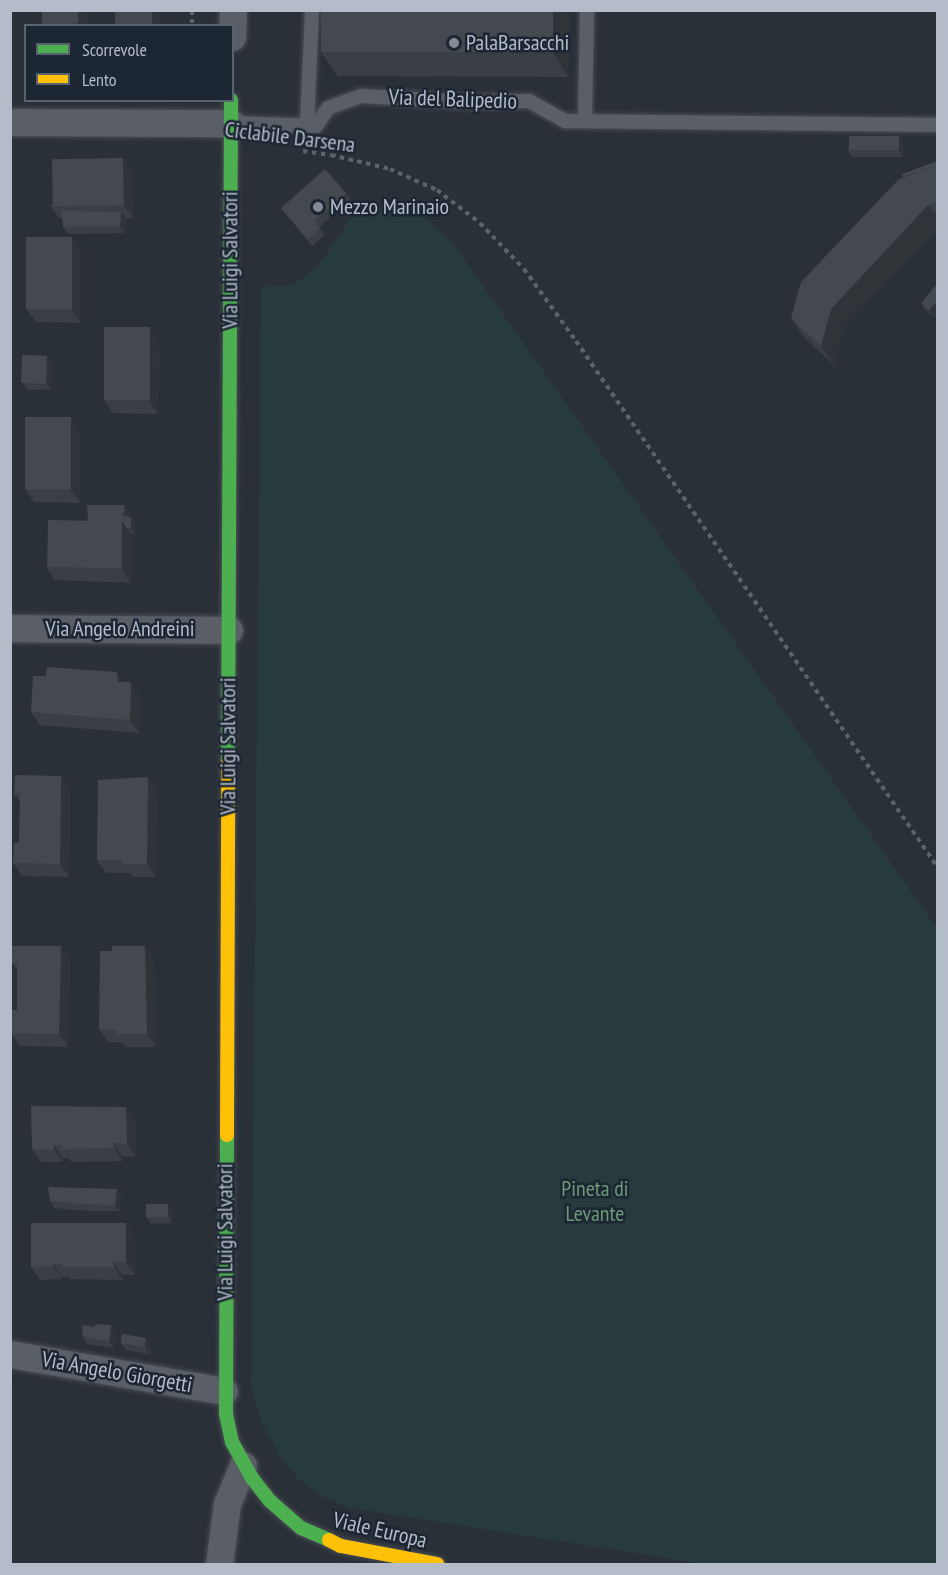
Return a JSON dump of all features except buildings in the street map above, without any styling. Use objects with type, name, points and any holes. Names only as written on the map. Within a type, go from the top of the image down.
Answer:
[{"type":"street","points":[[10,122],[231,112]]},
{"type":"street","name":"Via Luigi Salvatori","points":[[224,1391],[231,112]]},
{"type":"street","name":"Via Angelo Andreini","points":[[10,628],[229,630]]},
{"type":"street","name":"Via Angelo Giorgetti","points":[[10,1354],[224,1391]]},
{"type":"street","name":"Viale Europa","points":[[224,1391],[229,1430],[243,1465],[270,1501],[285,1516],[314,1536],[355,1550],[436,1564]]},
{"type":"street","points":[[219,1564],[227,1504],[243,1465]]},
{"type":"lane","points":[[231,112],[307,125],[312,10]]},
{"type":"lane","points":[[585,121],[587,10]]},
{"type":"lane","name":"Via del Balipedio","points":[[307,125],[316,126],[328,108],[361,96],[469,102],[529,101],[565,121],[938,125]]},
{"type":"path","name":"Ciclabile Darsena","points":[[296,150],[331,154],[390,169],[437,190],[465,209],[494,237],[551,304],[938,868]]},
{"type":"green space","name":"Pineta di Levante","points":[[376,206],[401,208],[426,219],[450,239],[937,928],[937,1564],[704,1564],[352,1508],[323,1497],[297,1478],[282,1459],[262,1423],[251,1385],[261,287],[293,285],[320,263],[351,218]]},
{"type":"traffic: fast","points":[[228,762],[231,102]]},
{"type":"traffic: fast","points":[[227,1135],[226,1414],[232,1442],[252,1478],[270,1501],[301,1528],[329,1540]]},
{"type":"traffic: slow","points":[[227,1135],[228,762]]},
{"type":"traffic: slow","points":[[329,1540],[341,1546],[437,1564]]},
{"type":"place","name":"PalaBarsacchi","points":[[454,43]]},
{"type":"place","name":"Mezzo Marinaio","points":[[318,207]]}]
